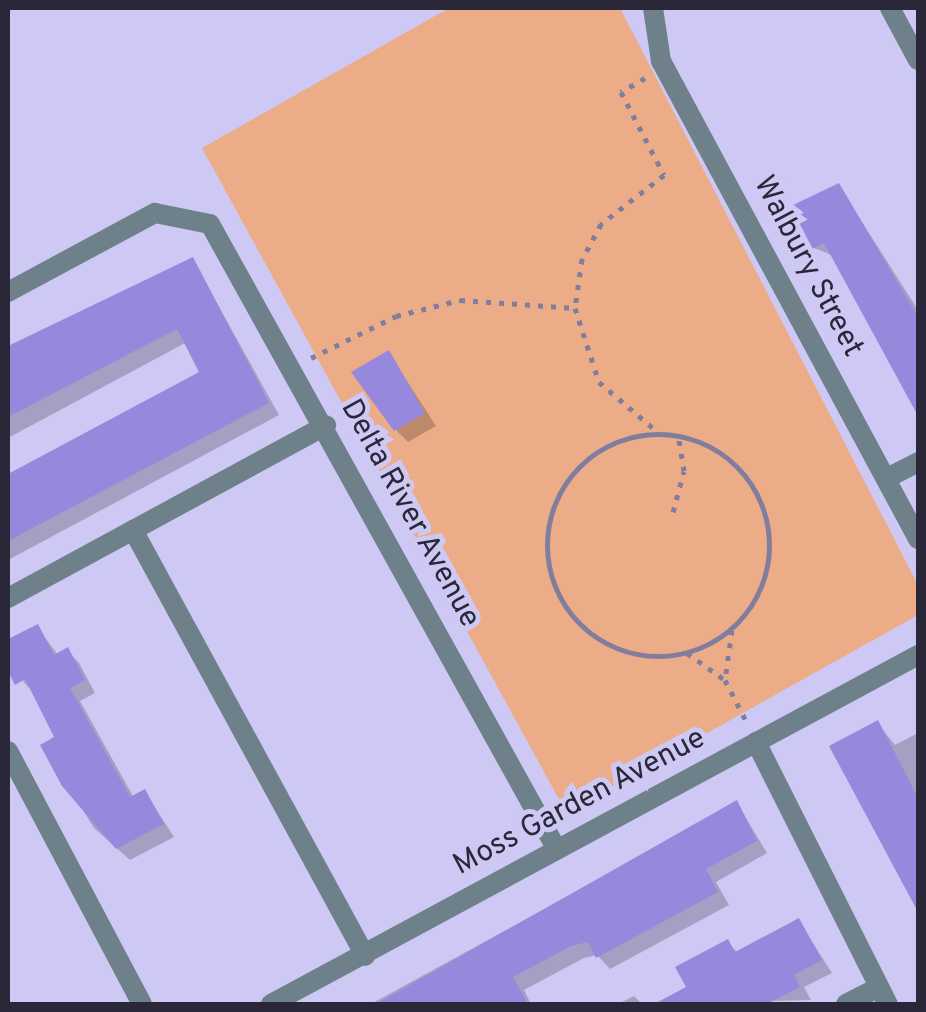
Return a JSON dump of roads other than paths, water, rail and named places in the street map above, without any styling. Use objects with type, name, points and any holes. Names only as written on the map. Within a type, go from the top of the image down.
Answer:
[{"type":"street","points":[[890,8],[918,60]]},
{"type":"street","name":"Walbury Street","points":[[652,14],[664,67],[918,538]]},
{"type":"street","name":"Delta River Avenue","points":[[8,292],[155,213],[199,216],[234,253],[556,848]]},
{"type":"street","points":[[8,598],[326,425]]},
{"type":"street","points":[[887,478],[918,462]]},
{"type":"street","points":[[134,530],[364,956]]},
{"type":"street","name":"Moss Garden Avenue","points":[[272,1004],[918,656]]},
{"type":"street","points":[[756,742],[884,996],[846,1004]]},
{"type":"street","points":[[8,751],[142,1004]]}]
